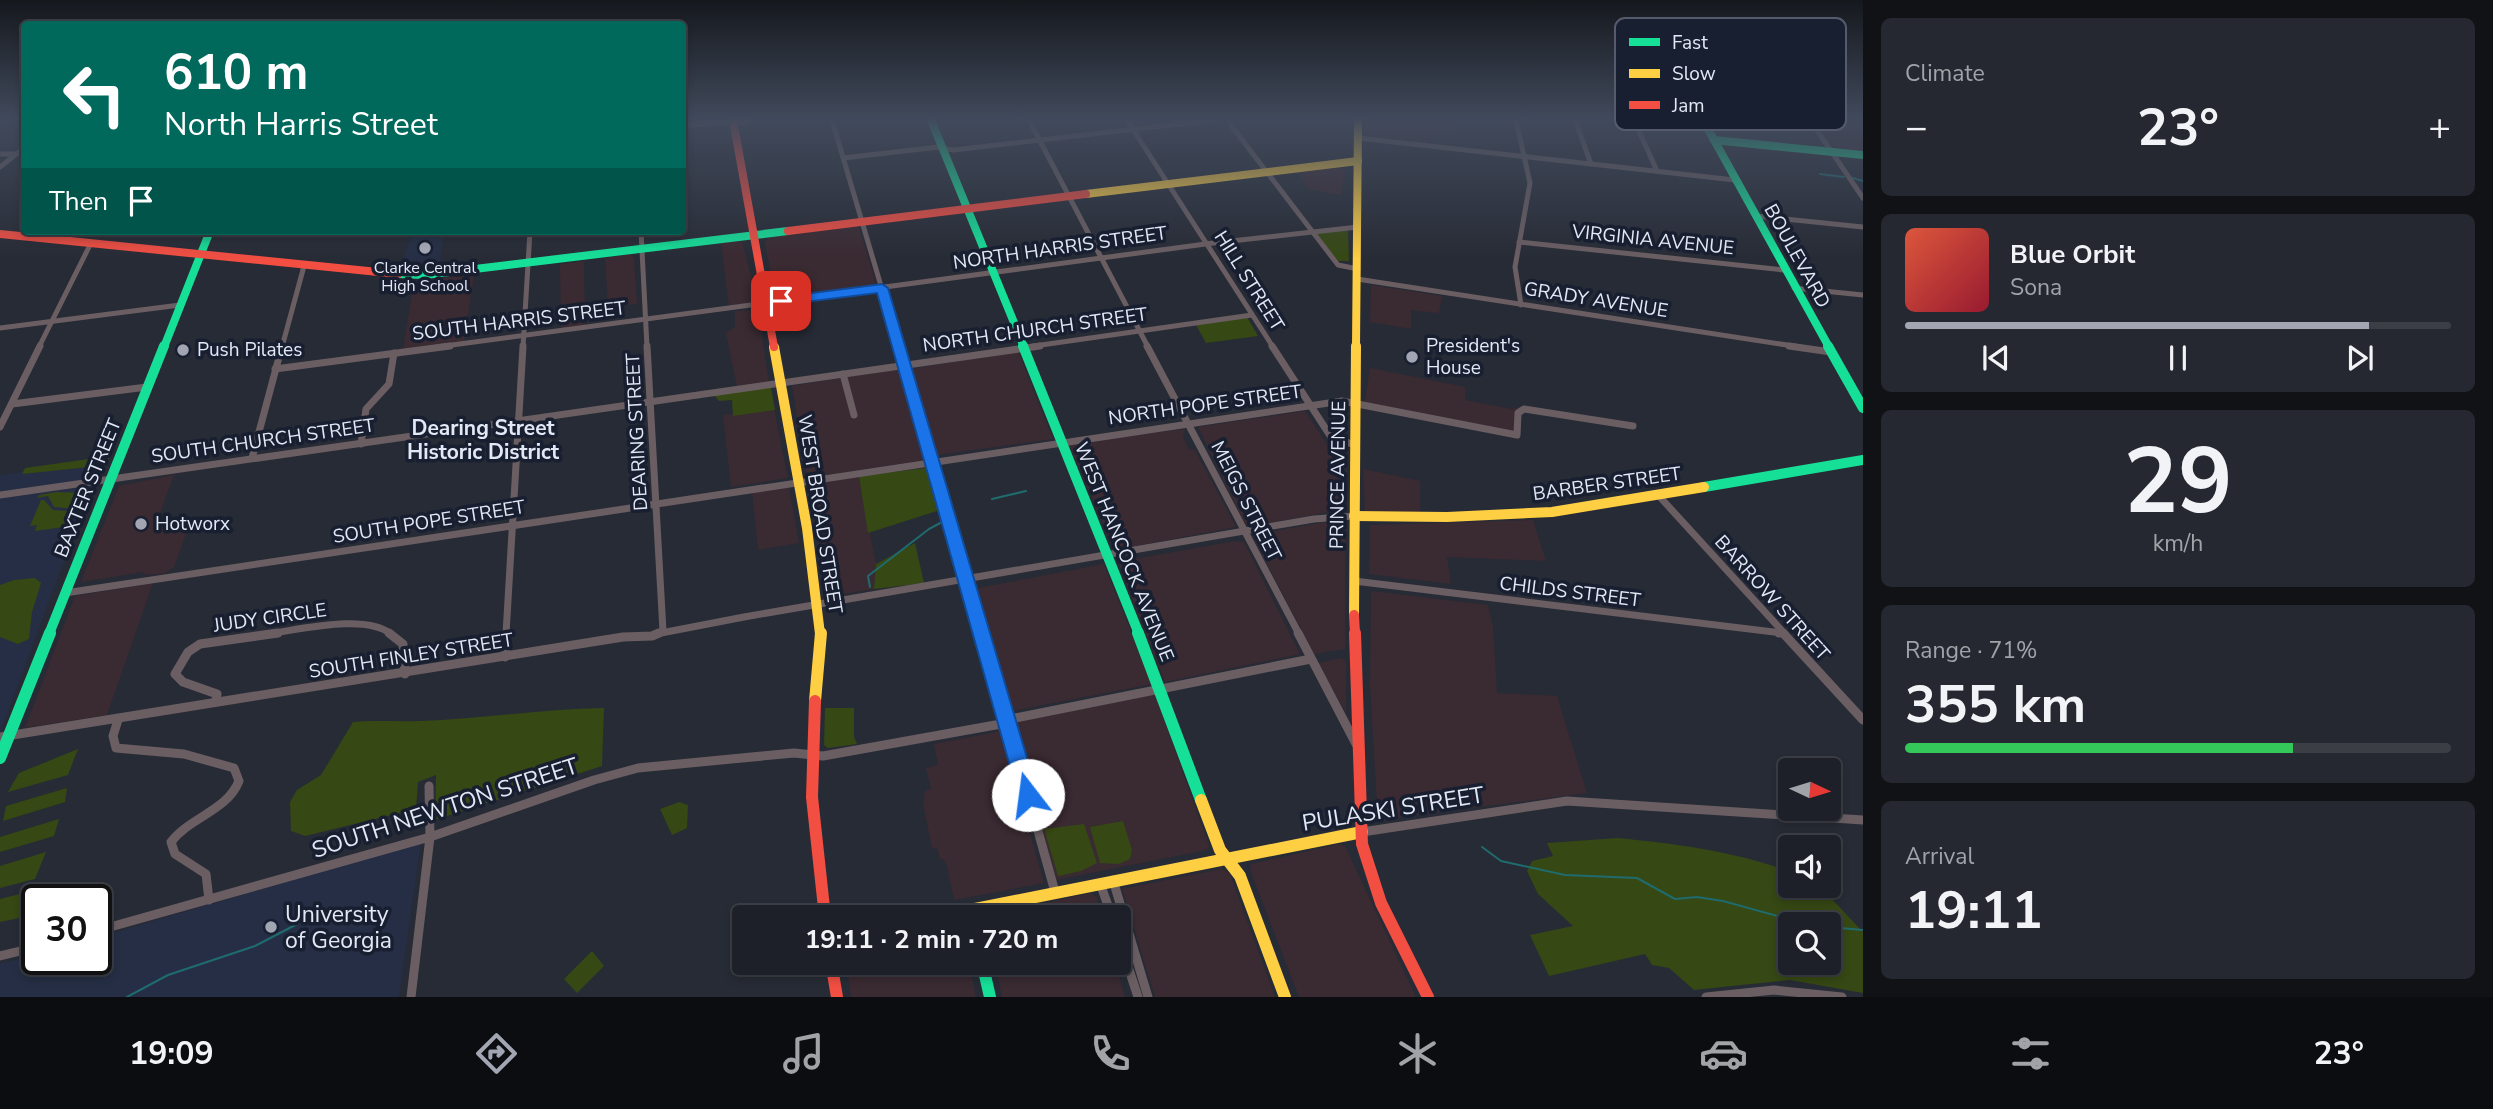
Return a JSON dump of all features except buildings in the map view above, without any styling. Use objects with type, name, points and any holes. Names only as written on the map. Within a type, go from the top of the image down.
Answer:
[{"type":"main road","name":"WEST BROAD STREET","points":[[742,167],[799,482],[818,604],[820,639],[812,754],[814,836],[823,905]]},
{"type":"main road","name":"WEST HANCOCK AVENUE","points":[[950,167],[1060,442],[1109,556],[1220,849],[1240,876],[1285,997]]},
{"type":"main road","points":[[0,234],[407,275],[1311,167]]},
{"type":"main road","name":"PRINCE AVENUE","points":[[1358,167],[1354,581],[1362,832],[1368,868],[1428,997]]},
{"type":"main road","name":"BOULEVARD","points":[[1728,167],[1863,408]]},
{"type":"main road","name":"BAXTER STREET","points":[[0,758],[4,737],[65,593],[208,235]]},
{"type":"main road","name":"BARBER STREET","points":[[1354,516],[1447,517],[1552,512],[1863,460]]},
{"type":"main road","name":"PULASKI STREET","points":[[1003,905],[1113,880],[1362,832]]},
{"type":"main road","points":[[833,975],[836,997]]},
{"type":"main road","points":[[985,975],[990,997]]},
{"type":"street","points":[[846,167],[968,580],[1055,892]]},
{"type":"street","name":"MEIGS STREET","points":[[1054,167],[1358,747]]},
{"type":"street","name":"HILL STREET","points":[[1157,167],[1334,439],[1355,445]]},
{"type":"street","name":"GRADY AVENUE","points":[[1262,167],[1338,265],[1358,274],[1521,304],[1830,352]]},
{"type":"street","points":[[1521,304],[1515,267],[1530,183],[1526,167]]},
{"type":"street","points":[[1615,167],[1735,180]]},
{"type":"street","points":[[1655,167],[1657,171]]},
{"type":"street","points":[[1842,167],[1863,198]]},
{"type":"street","points":[[1755,216],[1863,227]]},
{"type":"street","name":"NORTH HARRIS STREET","points":[[766,303],[1311,230],[1358,227]]},
{"type":"street","points":[[505,657],[530,235]]},
{"type":"street","name":"DEARING STREET","points":[[641,235],[663,631]]},
{"type":"street","name":"VIRGINIA AVENUE","points":[[1519,242],[1784,270]]},
{"type":"street","points":[[0,427],[91,243]]},
{"type":"street","points":[[252,458],[304,266]]},
{"type":"street","points":[[1794,288],[1863,295]]},
{"type":"street","name":"SOUTH HARRIS STREET","points":[[275,369],[766,303]]},
{"type":"street","points":[[0,328],[180,305]]},
{"type":"street","name":"NORTH CHURCH STREET","points":[[780,384],[1252,315]]},
{"type":"street","points":[[361,444],[366,409],[389,384],[394,353]]},
{"type":"street","points":[[844,374],[854,415]]},
{"type":"street","name":"SOUTH CHURCH STREET","points":[[0,495],[780,384]]},
{"type":"street","points":[[12,404],[147,387]]},
{"type":"street","name":"NORTH POPE STREET","points":[[799,482],[1342,401],[1517,435],[1518,413],[1524,409],[1633,426]]},
{"type":"street","name":"SOUTH POPE STREET","points":[[65,593],[799,482]]},
{"type":"street","name":"BARROW STREET","points":[[1659,496],[1863,720]]},
{"type":"street","name":"SOUTH FINLEY STREET","points":[[4,737],[623,637],[652,636],[663,631],[1245,531],[1340,515],[1354,516]]},
{"type":"street","name":"CHILDS STREET","points":[[1354,581],[1783,633]]},
{"type":"street","name":"JUDY CIRCLE","points":[[216,701],[217,694],[211,690],[182,683],[175,674],[188,652],[200,644],[225,638],[365,623],[382,627],[403,643],[405,674]]},
{"type":"street","name":"SOUTH NEWTON STREET","points":[[112,927],[430,837],[594,780],[638,768],[764,755],[823,756],[867,749],[1311,659]]},
{"type":"street","points":[[118,720],[113,736],[116,748],[184,754],[234,768],[237,772],[238,784],[232,795],[182,828],[174,838],[172,847],[174,854],[206,874],[209,900]]},
{"type":"street","points":[[411,997],[430,837],[429,786]]},
{"type":"street","name":"PULASKI STREET","points":[[1362,832],[1567,801],[1863,820]]},
{"type":"street","points":[[1113,880],[1148,997]]},
{"type":"street","points":[[1100,883],[1107,905]]},
{"type":"street","points":[[0,956],[21,951]]},
{"type":"street","points":[[1131,975],[1138,997]]},
{"type":"street","points":[[1712,996],[1790,988],[1842,997]]},
{"type":"shaded area","points":[[1329,167],[1345,170],[1341,195],[1308,189],[1298,174],[1299,171]]},
{"type":"shaded area","points":[[858,225],[877,286],[776,299],[765,243],[770,236]]},
{"type":"shaded area","name":"Clarke Central High School","points":[[412,235],[444,235],[440,265],[400,268]]},
{"type":"shaded area","points":[[742,241],[758,302],[729,306],[721,242]]},
{"type":"shaded area","points":[[631,254],[634,258],[637,304],[608,306],[605,258]]},
{"type":"shaded area","points":[[584,261],[585,326],[561,330],[560,264]]},
{"type":"shaded area","points":[[474,275],[464,342],[403,350],[414,281]]},
{"type":"shaded area","points":[[1371,285],[1442,296],[1439,313],[1411,310],[1411,329],[1370,322]]},
{"type":"shaded area","points":[[758,310],[769,382],[737,387],[726,333],[735,327],[735,311]]},
{"type":"shaded area","points":[[1018,351],[1053,439],[937,455],[911,369]]},
{"type":"shaded area","points":[[901,368],[926,460],[807,478],[792,386]]},
{"type":"shaded area","points":[[1370,368],[1465,387],[1465,400],[1512,409],[1523,406],[1519,439],[1364,407]]},
{"type":"shaded area","points":[[774,409],[788,478],[731,487],[723,415]]},
{"type":"shaded area","points":[[1305,411],[1338,461],[1339,510],[1253,526],[1245,524],[1198,427]]},
{"type":"shaded area","points":[[1185,429],[1183,437],[1189,449],[1195,450],[1236,527],[1115,550],[1068,443]]},
{"type":"shaded area","points":[[101,462],[0,733],[0,475]]},
{"type":"shaded area","points":[[1363,469],[1420,481],[1420,513],[1365,511]]},
{"type":"shaded area","points":[[174,475],[156,524],[192,518],[174,567],[165,573],[146,575],[143,572],[81,582],[119,486]]},
{"type":"shaded area","points":[[859,476],[876,564],[874,589],[830,596],[810,485]]},
{"type":"shaded area","points":[[789,487],[799,543],[758,550],[752,492]]},
{"type":"shaded area","points":[[1337,520],[1345,525],[1345,649],[1314,654],[1252,535]]},
{"type":"shaded area","points":[[1533,520],[1546,561],[1447,557],[1451,584],[1369,574],[1370,525]]},
{"type":"shaded area","points":[[1235,541],[1244,542],[1300,654],[1165,682],[1118,562]]},
{"type":"shaded area","points":[[1104,564],[1152,684],[1012,711],[978,588]]},
{"type":"shaded area","points":[[153,583],[107,715],[25,728],[75,596]]},
{"type":"shaded area","points":[[1371,591],[1488,605],[1493,627],[1497,693],[1557,696],[1587,793],[1378,820],[1370,686]]},
{"type":"shaded area","points":[[1342,658],[1346,662],[1346,713],[1318,663]]},
{"type":"shaded area","points":[[1155,694],[1209,846],[1207,850],[1056,880],[1013,725]]},
{"type":"shaded area","points":[[1001,731],[1044,883],[954,900],[947,866],[943,859],[940,859],[937,848],[932,848],[923,804],[925,791],[931,789],[926,768],[938,765],[934,744]]},
{"type":"shaded area","name":"University of Georgia","points":[[421,842],[399,997],[0,997],[0,964],[21,958],[21,975],[112,975],[112,933]]},
{"type":"shaded area","points":[[1339,844],[1345,846],[1416,997],[1299,997],[1250,870],[1251,864]]},
{"type":"shaded area","points":[[1221,869],[1230,874],[1275,997],[1155,997],[1131,918],[1131,905],[1127,905],[1122,889]]},
{"type":"shaded area","points":[[1091,893],[1097,897],[1099,905],[1036,905]]},
{"type":"shaded area","points":[[848,975],[971,975],[976,997],[851,997]]},
{"type":"shaded area","points":[[997,975],[1119,975],[1125,997],[1002,997]]},
{"type":"green space","points":[[1348,229],[1349,261],[1338,261],[1316,233]]},
{"type":"green space","points":[[1247,317],[1258,336],[1206,343],[1196,325]]},
{"type":"green space","points":[[771,387],[775,410],[733,416],[732,400],[719,401],[714,395]]},
{"type":"green space","points":[[110,456],[104,472],[97,476],[99,466],[22,474],[25,468]]},
{"type":"green space","points":[[927,468],[940,510],[868,533],[859,476]]},
{"type":"green space","points":[[56,492],[91,493],[76,531],[72,531],[77,520],[74,509],[54,507],[48,496],[37,498],[39,495]]},
{"type":"green space","points":[[41,500],[53,510],[69,511],[73,518],[71,526],[35,531],[37,525],[30,526]]},
{"type":"green space","points":[[915,543],[924,583],[874,589],[876,564]]},
{"type":"green space","points":[[35,578],[41,583],[32,612],[29,639],[18,644],[0,637],[0,585],[14,580]]},
{"type":"green space","points":[[604,708],[602,766],[435,820],[436,775],[418,782],[416,809],[305,836],[291,831],[290,802],[297,790],[321,775],[353,722],[442,720]]},
{"type":"green space","points":[[825,708],[854,708],[854,737],[857,744],[828,748],[824,745]]},
{"type":"green space","points":[[78,749],[68,775],[8,792],[19,773]]},
{"type":"green space","points":[[67,788],[65,802],[3,821],[6,806]]},
{"type":"green space","points":[[679,802],[688,805],[687,828],[672,835],[660,809]]},
{"type":"green space","points":[[59,819],[54,836],[0,852],[0,837]]},
{"type":"green space","points":[[1123,821],[1132,850],[1130,859],[1119,864],[1100,863],[1090,827]]},
{"type":"green space","points":[[1084,824],[1097,863],[1081,871],[1058,876],[1044,829]]},
{"type":"green space","points":[[1618,838],[1705,849],[1778,868],[1778,898],[1831,898],[1863,932],[1863,993],[1790,980],[1694,990],[1669,968],[1652,965],[1645,954],[1549,976],[1530,935],[1573,926],[1538,894],[1527,871],[1532,861],[1553,856],[1547,843]]},
{"type":"green space","points":[[46,852],[35,879],[0,888],[0,866]]},
{"type":"green space","points":[[21,894],[21,918],[0,922],[0,899]]},
{"type":"green space","points":[[592,951],[604,966],[577,993],[564,979]]},
{"type":"waterway","points":[[1820,174],[1844,177]]},
{"type":"waterway","points":[[1853,178],[1863,181]]},
{"type":"waterway","points":[[992,499],[1026,491]]},
{"type":"waterway","points":[[870,587],[868,576],[929,529],[944,521]]},
{"type":"waterway","points":[[1482,847],[1501,861],[1565,875],[1637,878],[1675,899],[1697,897],[1723,901],[1778,916]]},
{"type":"waterway","points":[[127,997],[168,975],[255,946],[303,921]]},
{"type":"waterway","points":[[1841,928],[1863,930]]},
{"type":"traffic: fast","points":[[950,167],[1109,556],[1201,800]]},
{"type":"traffic: fast","points":[[1729,167],[1863,408]]},
{"type":"traffic: fast","points":[[398,274],[425,275],[788,231]]},
{"type":"traffic: fast","points":[[0,758],[208,235]]},
{"type":"traffic: fast","points":[[1704,487],[1863,460]]},
{"type":"traffic: fast","points":[[985,975],[990,997]]},
{"type":"traffic: slow","points":[[1086,194],[1312,167]]},
{"type":"traffic: slow","points":[[1354,615],[1358,167]]},
{"type":"traffic: slow","points":[[774,347],[807,528],[821,628],[815,701]]},
{"type":"traffic: slow","points":[[1354,516],[1447,517],[1552,512],[1704,487]]},
{"type":"traffic: slow","points":[[1201,800],[1220,850],[1240,876],[1285,997]]},
{"type":"traffic: slow","points":[[995,905],[1362,832]]},
{"type":"traffic: jam","points":[[741,167],[774,347]]},
{"type":"traffic: jam","points":[[788,231],[1086,194]]},
{"type":"traffic: jam","points":[[0,234],[398,274]]},
{"type":"traffic: jam","points":[[1354,615],[1362,844],[1381,903],[1428,997]]},
{"type":"traffic: jam","points":[[815,701],[812,797],[824,905]]},
{"type":"traffic: jam","points":[[833,975],[837,997]]},
{"type":"place","name":"Clarke Central High School","points":[[425,248]]},
{"type":"place","name":"Push Pilates","points":[[183,350]]},
{"type":"place","name":"President's House","points":[[1412,357]]},
{"type":"place","name":"Hotworx","points":[[141,524]]},
{"type":"place","name":"University of Georgia","points":[[271,927]]},
{"type":"district","name":"Dearing Street Historic District","points":[[483,440]]},
{"type":"route","points":[[781,301],[882,288],[1028,795]]}]
